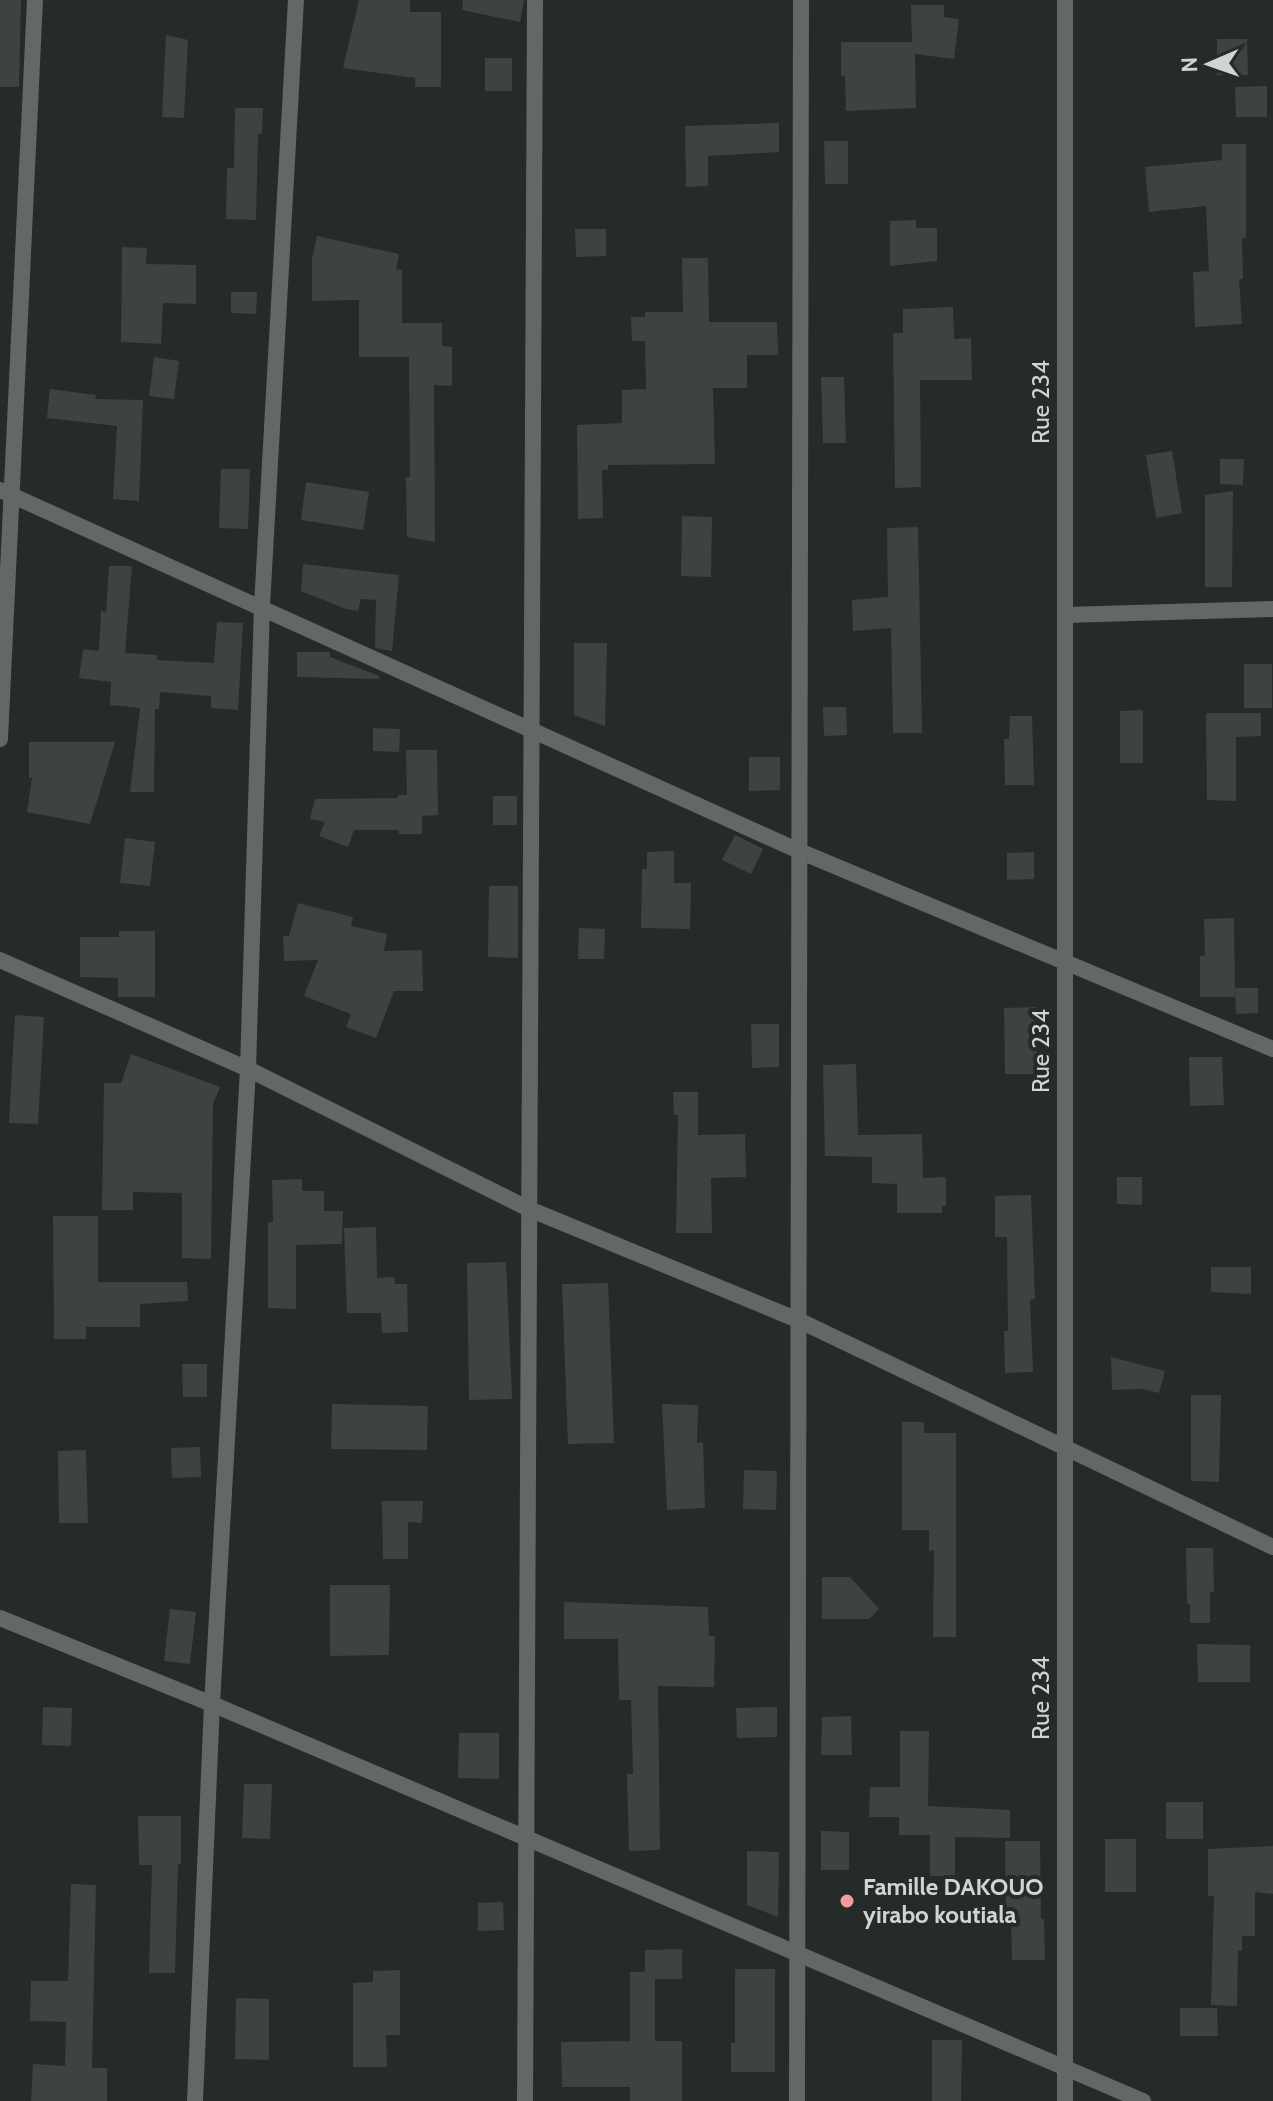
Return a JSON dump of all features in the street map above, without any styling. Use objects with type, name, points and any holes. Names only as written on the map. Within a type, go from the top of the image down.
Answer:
[{"type":"street","points":[[0,739],[6,493],[35,0]]},
{"type":"street","points":[[195,2101],[212,1704],[248,1069],[262,606],[296,0]]},
{"type":"street","points":[[525,2101],[535,0]]},
{"type":"street","points":[[797,2101],[801,0]]},
{"type":"street","name":"Rue 234","points":[[1065,0],[1065,2101]]},
{"type":"street","points":[[6,493],[799,851],[1273,1049]]},
{"type":"street","points":[[1065,615],[1273,609]]},
{"type":"street","points":[[0,960],[248,1069],[529,1209],[798,1320],[1273,1547]]},
{"type":"street","points":[[0,1618],[212,1704],[1143,2101]]},
{"type":"building","points":[[0,0],[21,0],[19,87],[0,87]]},
{"type":"building","points":[[359,0],[410,0],[410,12],[441,12],[441,87],[415,87],[415,78],[343,68]]},
{"type":"building","points":[[463,0],[524,0],[520,22],[462,10]]},
{"type":"building","points":[[911,5],[944,5],[944,17],[959,19],[954,59],[915,54],[916,108],[846,111],[845,76],[841,76],[841,42],[912,42]]},
{"type":"building","points":[[166,35],[188,40],[184,118],[162,117]]},
{"type":"building","points":[[1217,39],[1247,39],[1248,75],[1217,75]]},
{"type":"building","points":[[485,58],[512,58],[512,91],[485,91]]},
{"type":"building","points":[[1267,86],[1267,117],[1236,117],[1235,87]]},
{"type":"building","points":[[235,108],[263,108],[262,134],[258,134],[256,220],[226,219],[227,168],[234,168]]},
{"type":"building","points":[[779,123],[779,152],[708,156],[708,186],[686,187],[685,126]]},
{"type":"building","points":[[824,141],[848,141],[848,184],[825,184]]},
{"type":"building","points":[[1222,144],[1246,144],[1246,238],[1242,238],[1243,279],[1239,279],[1242,324],[1195,327],[1193,272],[1209,271],[1206,206],[1149,212],[1145,167],[1222,160]]},
{"type":"building","points":[[916,220],[916,228],[937,228],[937,261],[890,266],[890,221]]},
{"type":"building","points":[[575,229],[606,229],[606,256],[576,257]]},
{"type":"building","points":[[317,236],[399,254],[396,269],[402,270],[402,323],[442,323],[442,346],[452,347],[452,386],[434,385],[435,542],[407,537],[409,357],[359,357],[359,300],[312,301],[312,259]]},
{"type":"building","points":[[122,247],[147,248],[146,264],[196,265],[196,304],[163,303],[161,344],[121,342]]},
{"type":"building","points":[[682,258],[708,258],[709,322],[777,322],[778,355],[747,355],[747,388],[713,388],[715,464],[608,465],[608,470],[602,470],[603,518],[578,519],[577,425],[622,423],[622,390],[646,389],[645,341],[632,341],[631,317],[645,317],[645,312],[683,312]]},
{"type":"building","points":[[231,292],[257,292],[256,314],[231,313]]},
{"type":"building","points":[[953,307],[954,339],[971,338],[972,380],[920,380],[921,487],[895,488],[893,333],[903,333],[903,309]]},
{"type":"building","points":[[154,357],[179,361],[174,399],[149,396]]},
{"type":"building","points":[[821,377],[844,377],[846,443],[823,443]]},
{"type":"building","points":[[50,389],[96,395],[95,399],[143,400],[139,501],[113,499],[117,426],[47,418]]},
{"type":"building","points":[[1172,451],[1182,513],[1156,518],[1146,455]]},
{"type":"building","points":[[1220,459],[1244,459],[1243,485],[1220,484]]},
{"type":"building","points":[[221,469],[250,469],[248,529],[219,528]]},
{"type":"building","points":[[306,482],[369,492],[363,530],[301,520]]},
{"type":"building","points":[[1233,491],[1232,587],[1205,587],[1205,495]]},
{"type":"building","points":[[682,516],[712,517],[711,577],[681,576]]},
{"type":"building","points":[[918,527],[922,733],[893,733],[891,628],[853,631],[852,600],[888,597],[887,528]]},
{"type":"building","points":[[303,564],[399,575],[392,651],[375,648],[376,600],[361,599],[358,611],[301,591]]},
{"type":"building","points":[[109,566],[132,566],[125,653],[157,655],[157,660],[214,663],[217,622],[243,623],[238,710],[211,708],[211,696],[160,692],[159,709],[155,709],[154,792],[130,792],[140,708],[110,705],[111,682],[79,678],[83,649],[99,651],[101,611],[106,612]]},
{"type":"building","points":[[574,643],[607,643],[605,726],[574,715]]},
{"type":"building","points":[[297,652],[330,652],[330,657],[379,676],[379,679],[297,677]]},
{"type":"building","points":[[1244,664],[1272,664],[1272,708],[1244,708]]},
{"type":"building","points":[[823,707],[846,707],[847,735],[824,736]]},
{"type":"building","points":[[1143,710],[1143,763],[1120,763],[1120,711]]},
{"type":"building","points":[[1206,713],[1261,713],[1261,736],[1236,737],[1236,801],[1207,800]]},
{"type":"building","points":[[1010,716],[1032,716],[1034,785],[1005,785],[1004,739],[1009,739]]},
{"type":"building","points":[[373,728],[400,729],[399,752],[373,751]]},
{"type":"building","points":[[29,742],[115,742],[90,824],[27,812],[32,778],[29,778]]},
{"type":"building","points":[[406,750],[437,750],[438,815],[422,816],[422,834],[399,834],[399,830],[354,830],[348,847],[319,836],[325,822],[310,819],[315,799],[398,798],[398,795],[407,795]]},
{"type":"building","points":[[749,757],[780,757],[780,790],[749,791]]},
{"type":"building","points":[[493,796],[517,796],[517,825],[493,825]]},
{"type":"building","points":[[735,835],[763,849],[751,874],[722,860]]},
{"type":"building","points":[[125,838],[155,842],[150,886],[120,883]]},
{"type":"building","points":[[674,851],[674,883],[691,883],[690,929],[641,928],[642,869],[647,869],[647,852]]},
{"type":"building","points":[[1034,852],[1034,879],[1007,880],[1007,853]]},
{"type":"building","points":[[489,886],[518,886],[518,958],[488,957]]},
{"type":"building","points":[[298,903],[353,917],[351,926],[387,934],[384,951],[422,950],[423,991],[394,991],[376,1038],[346,1027],[351,1014],[304,996],[318,960],[284,961],[283,936],[289,936]]},
{"type":"building","points":[[1234,918],[1235,997],[1200,997],[1200,956],[1205,956],[1204,919]]},
{"type":"building","points":[[579,928],[605,929],[604,959],[578,959]]},
{"type":"building","points":[[119,931],[155,931],[155,997],[118,997],[118,978],[80,977],[80,937],[119,937]]},
{"type":"building","points":[[1235,988],[1258,988],[1258,1013],[1236,1014]]},
{"type":"building","points":[[1036,1007],[1037,1074],[1005,1074],[1004,1008]]},
{"type":"building","points":[[15,1015],[44,1017],[38,1124],[9,1123]]},
{"type":"building","points":[[751,1024],[779,1024],[779,1067],[752,1068]]},
{"type":"building","points":[[131,1054],[220,1087],[213,1104],[211,1259],[182,1258],[182,1193],[133,1192],[133,1210],[102,1210],[104,1083],[121,1083]]},
{"type":"building","points":[[1189,1057],[1222,1057],[1224,1105],[1190,1106]]},
{"type":"building","points":[[856,1064],[858,1135],[922,1134],[923,1178],[946,1177],[946,1206],[942,1206],[942,1213],[897,1213],[897,1184],[872,1183],[872,1157],[825,1156],[823,1065]]},
{"type":"building","points":[[673,1092],[698,1092],[698,1135],[745,1134],[746,1177],[711,1178],[712,1233],[676,1233],[678,1115],[674,1115]]},
{"type":"building","points":[[1117,1177],[1142,1177],[1142,1205],[1117,1204]]},
{"type":"building","points":[[302,1179],[302,1191],[324,1191],[324,1211],[343,1211],[342,1244],[296,1245],[296,1309],[268,1308],[268,1222],[273,1222],[272,1180]]},
{"type":"building","points":[[1031,1195],[1035,1299],[1030,1300],[1033,1372],[1005,1373],[1007,1237],[995,1237],[995,1196]]},
{"type":"building","points":[[53,1216],[98,1216],[98,1282],[187,1282],[188,1301],[140,1304],[140,1327],[86,1327],[86,1339],[54,1339]]},
{"type":"building","points":[[376,1227],[377,1278],[394,1277],[395,1284],[407,1284],[408,1332],[382,1333],[381,1313],[347,1313],[344,1228]]},
{"type":"building","points":[[506,1262],[512,1399],[469,1400],[467,1263]]},
{"type":"building","points":[[1211,1267],[1251,1267],[1251,1294],[1211,1292]]},
{"type":"building","points":[[608,1283],[614,1443],[568,1444],[562,1284]]},
{"type":"building","points":[[1111,1357],[1165,1371],[1159,1393],[1142,1389],[1112,1390]]},
{"type":"building","points":[[182,1364],[207,1364],[207,1397],[183,1397]]},
{"type":"building","points":[[1191,1395],[1221,1395],[1219,1482],[1191,1481]]},
{"type":"building","points":[[332,1404],[428,1406],[427,1450],[331,1449]]},
{"type":"building","points":[[662,1404],[698,1405],[697,1443],[703,1442],[705,1508],[667,1510]]},
{"type":"building","points":[[902,1422],[924,1422],[924,1433],[956,1433],[956,1637],[933,1637],[934,1550],[929,1551],[929,1530],[902,1530]]},
{"type":"building","points":[[200,1447],[201,1477],[172,1478],[171,1448]]},
{"type":"building","points":[[86,1450],[88,1523],[59,1523],[58,1451]]},
{"type":"building","points":[[744,1470],[777,1471],[776,1510],[743,1509]]},
{"type":"building","points":[[382,1501],[423,1501],[422,1523],[408,1522],[408,1559],[383,1559]]},
{"type":"building","points":[[1186,1548],[1213,1548],[1214,1592],[1210,1592],[1210,1623],[1190,1623]]},
{"type":"building","points":[[822,1577],[850,1577],[879,1609],[869,1619],[822,1619]]},
{"type":"building","points":[[330,1585],[390,1585],[389,1655],[330,1656]]},
{"type":"building","points":[[564,1602],[708,1607],[709,1636],[715,1636],[714,1687],[658,1686],[660,1850],[629,1851],[627,1774],[633,1774],[631,1700],[619,1700],[618,1639],[564,1639]]},
{"type":"building","points":[[170,1609],[196,1612],[190,1664],[164,1661]]},
{"type":"building","points":[[1197,1644],[1250,1645],[1250,1682],[1198,1682]]},
{"type":"building","points":[[43,1707],[72,1708],[71,1746],[42,1745]]},
{"type":"building","points":[[777,1707],[777,1737],[737,1738],[736,1708]]},
{"type":"building","points":[[851,1716],[852,1755],[821,1755],[822,1717]]},
{"type":"building","points":[[900,1731],[929,1731],[928,1806],[1010,1810],[1010,1838],[955,1837],[955,1876],[930,1876],[930,1835],[899,1835],[899,1817],[869,1817],[870,1787],[900,1787]]},
{"type":"building","points":[[459,1733],[499,1733],[499,1779],[458,1778]]},
{"type":"building","points":[[244,1784],[272,1784],[270,1839],[242,1838]]},
{"type":"building","points":[[1166,1802],[1203,1802],[1203,1839],[1166,1839]]},
{"type":"building","points":[[138,1816],[181,1816],[175,1973],[149,1973],[152,1865],[139,1865]]},
{"type":"building","points":[[821,1831],[849,1832],[849,1870],[821,1870]]},
{"type":"building","points":[[1105,1839],[1136,1839],[1136,1892],[1105,1892]]},
{"type":"building","points":[[1005,1841],[1040,1841],[1045,1960],[1012,1960],[1011,1913],[1006,1913]]},
{"type":"building","points":[[1273,1846],[1273,1894],[1255,1892],[1255,1936],[1242,1936],[1242,1951],[1238,1951],[1237,2006],[1211,2005],[1214,1896],[1208,1896],[1208,1849]]},
{"type":"building","points":[[747,1851],[779,1852],[778,1917],[747,1905]]},
{"type":"building","points":[[71,1884],[96,1885],[92,2068],[107,2068],[107,2101],[31,2101],[33,2064],[65,2066],[66,2022],[30,2021],[31,1981],[68,1981]]},
{"type":"building","points":[[503,1902],[504,1930],[478,1931],[478,1903]]},
{"type":"building","points":[[682,1949],[682,1979],[655,1979],[655,2041],[682,2041],[682,2101],[630,2101],[630,2087],[562,2087],[561,2042],[630,2041],[630,1972],[645,1972],[645,1950]]},
{"type":"building","points":[[735,1969],[775,1969],[775,2072],[731,2072],[731,2043],[735,2043]]},
{"type":"building","points":[[400,1970],[400,2035],[386,2035],[387,2067],[353,2067],[353,1983],[373,1982],[373,1971]]},
{"type":"building","points":[[236,1998],[269,1999],[269,2060],[235,2059]]},
{"type":"building","points":[[1180,2008],[1217,2008],[1218,2036],[1180,2036]]},
{"type":"building","points":[[932,2040],[962,2040],[961,2101],[932,2101]]},
{"type":"place","name":"Famille DAKOUO yirabo koutiala","points":[[847,1901]]}]
